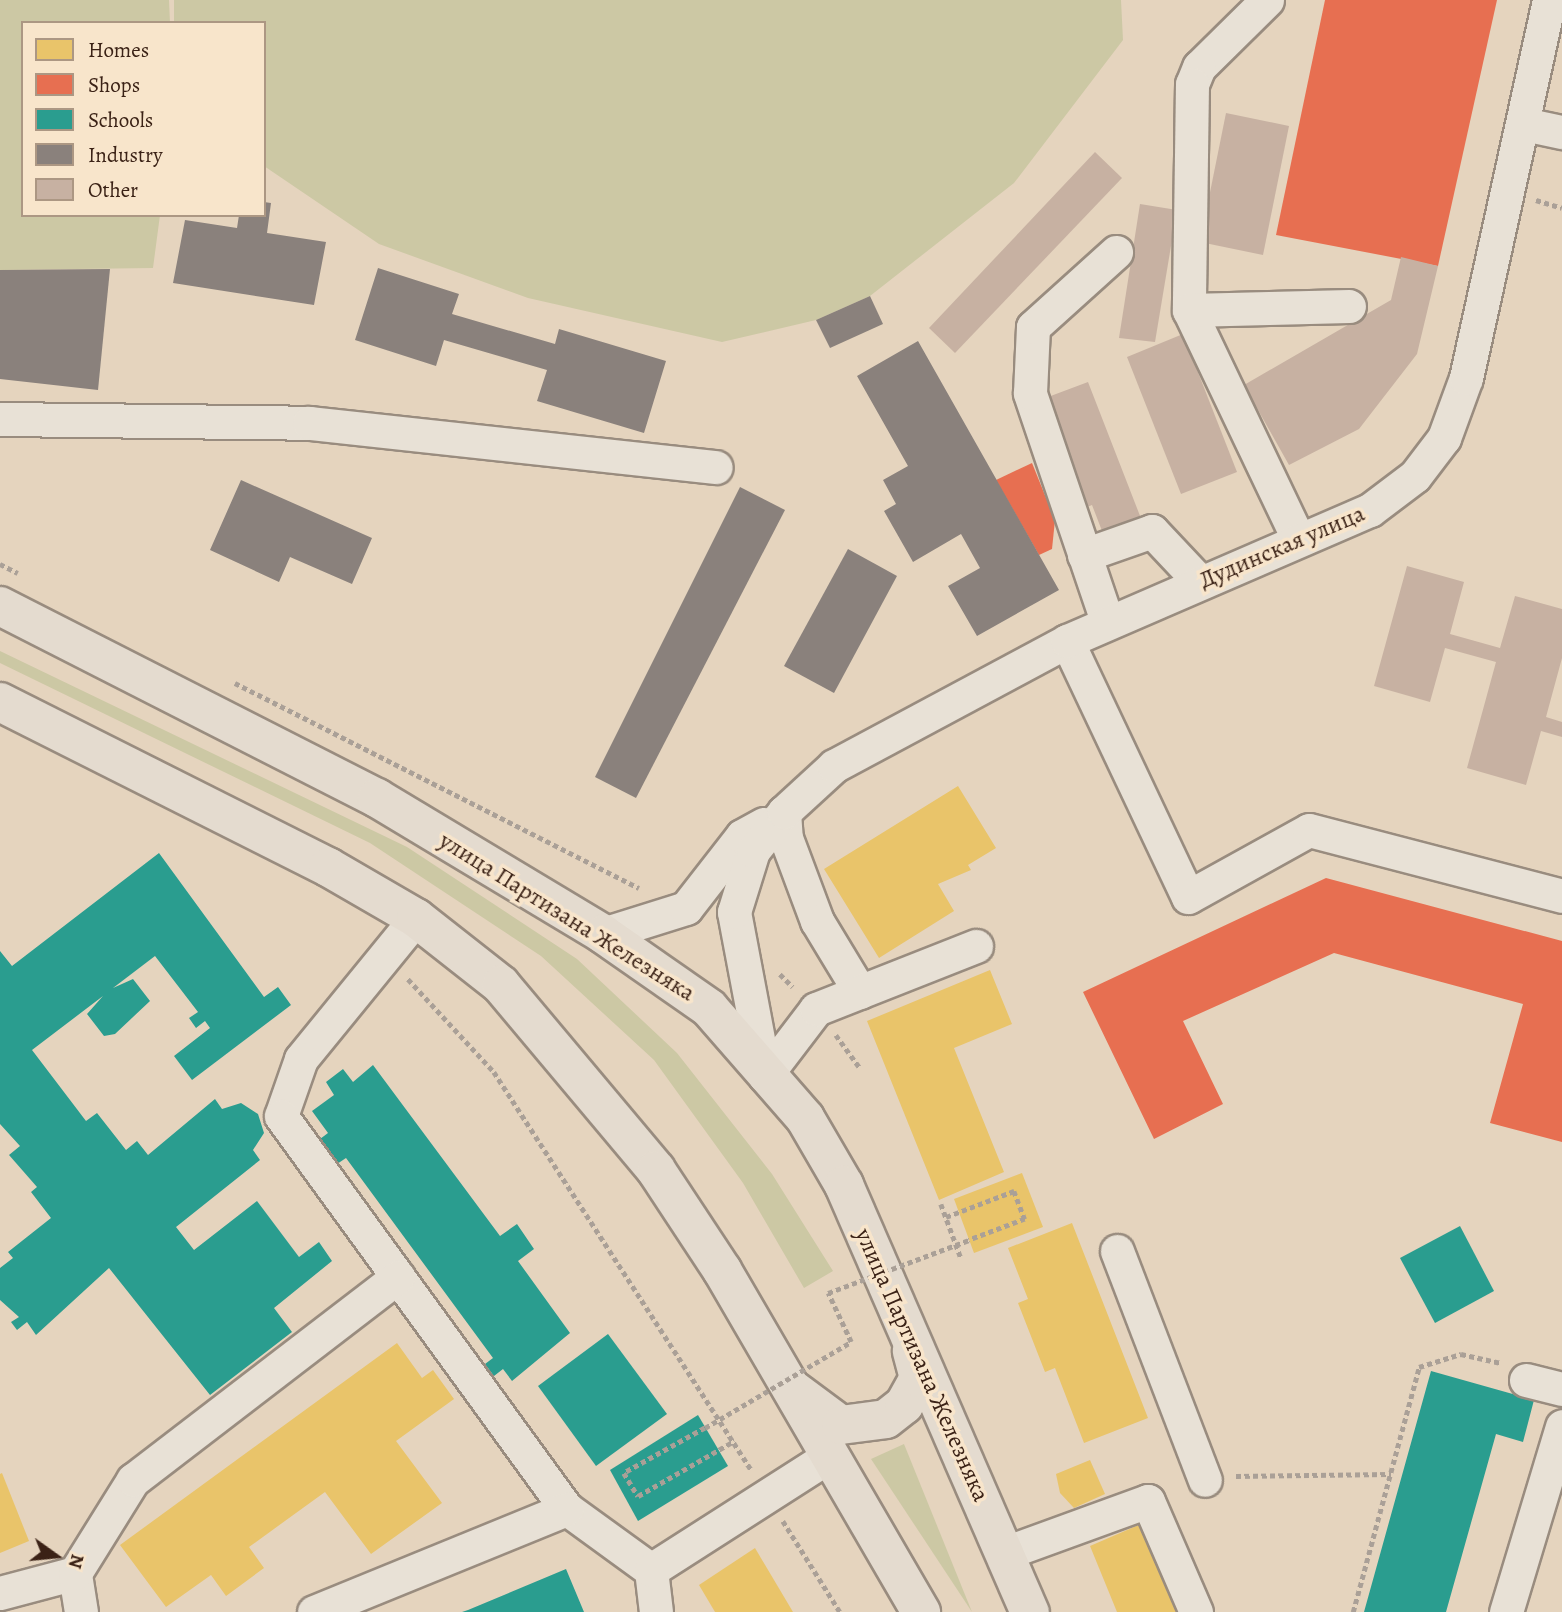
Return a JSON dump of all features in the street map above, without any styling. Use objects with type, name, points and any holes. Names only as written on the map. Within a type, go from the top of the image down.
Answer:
[{"type":"main road","name":"улица Партизана Железняка","points":[[0,606],[377,798],[603,934],[709,1008],[765,1076],[805,1118],[844,1185],[1030,1612]]},
{"type":"main road","points":[[0,702],[416,918],[501,985],[656,1170],[722,1270],[826,1458],[921,1612]]},
{"type":"main road","points":[[784,1385],[841,1425],[886,1419],[904,1405],[919,1378],[909,1334]]},
{"type":"street","points":[[1267,0],[1199,67],[1192,84],[1189,310],[1298,539]]},
{"type":"street","name":"Дудинская улица","points":[[784,813],[834,766],[1067,641],[1370,510],[1415,476],[1444,438],[1466,378],[1524,124],[1550,58],[1549,0]]},
{"type":"street","points":[[1524,124],[1562,132]]},
{"type":"street","points":[[1108,621],[1030,393],[1033,327],[1116,252]]},
{"type":"street","points":[[1189,310],[1349,306]]},
{"type":"street","points":[[0,419],[309,423],[716,467]]},
{"type":"street","points":[[1084,555],[1152,531],[1200,582]]},
{"type":"street","points":[[1067,641],[1188,897],[1309,830],[1562,896]]},
{"type":"street","points":[[603,934],[685,908],[743,836],[784,813]]},
{"type":"street","points":[[784,813],[786,838],[817,921],[860,992]]},
{"type":"street","points":[[765,1076],[734,912],[753,851],[784,813]]},
{"type":"street","points":[[416,918],[376,963],[300,1059],[281,1116],[567,1509],[651,1570],[656,1612]]},
{"type":"street","points":[[765,1076],[816,1009],[976,946]]},
{"type":"street","points":[[1117,1251],[1205,1480]]},
{"type":"street","points":[[81,1612],[75,1573],[133,1480],[398,1277]]},
{"type":"street","points":[[1526,1380],[1562,1389]]},
{"type":"street","points":[[1506,1612],[1562,1426]]},
{"type":"street","points":[[651,1570],[826,1458]]},
{"type":"street","points":[[1005,1553],[1148,1501],[1196,1612]]},
{"type":"street","points":[[314,1612],[567,1509]]},
{"type":"street","points":[[0,1593],[75,1573]]},
{"type":"path","points":[[1529,198],[1562,208]]},
{"type":"path","points":[[0,564],[24,577]]},
{"type":"path","points":[[221,676],[649,889]]},
{"type":"path","points":[[376,963],[417,983],[494,1072],[734,1440],[766,1496],[840,1612]]},
{"type":"path","points":[[776,964],[816,1009],[860,1068]]},
{"type":"path","points":[[734,1440],[638,1496],[624,1474],[851,1342],[828,1293],[1025,1219],[1014,1191],[946,1217]]},
{"type":"path","points":[[941,1204],[961,1258]]},
{"type":"path","points":[[1353,1612],[1419,1367],[1461,1354],[1515,1366],[1526,1380]]},
{"type":"path","points":[[1205,1480],[1391,1474]]},
{"type":"shaded area","points":[[0,0],[169,0],[170,21],[21,21],[21,217],[160,217],[153,268],[0,270]]},
{"type":"shaded area","points":[[174,0],[1121,0],[1123,40],[1014,183],[870,296],[816,320],[722,342],[528,298],[379,244],[266,167],[266,21],[174,21]]},
{"type":"shaded area","points":[[0,651],[407,847],[577,959],[677,1053],[772,1174],[833,1271],[804,1288],[743,1183],[654,1060],[541,956],[370,843],[0,663]]},
{"type":"shaded area","points":[[904,1444],[972,1612],[871,1459]]},
{"type":"building: Homes","points":[[958,786],[996,848],[968,865],[971,870],[938,884],[954,911],[879,958],[824,869]]},
{"type":"building: Homes","points":[[990,970],[1012,1024],[954,1048],[1004,1172],[939,1200],[867,1021]]},
{"type":"building: Homes","points":[[1022,1173],[1043,1227],[974,1253],[954,1199]]},
{"type":"building: Homes","points":[[1072,1223],[1148,1418],[1084,1443],[1055,1368],[1045,1372],[1018,1303],[1028,1299],[1008,1248]]},
{"type":"building: Homes","points":[[397,1343],[422,1378],[433,1370],[454,1399],[396,1441],[442,1503],[371,1554],[325,1492],[249,1547],[264,1568],[226,1596],[211,1575],[166,1607],[120,1545]]},
{"type":"building: Homes","points":[[1090,1460],[1105,1494],[1074,1508],[1060,1493],[1056,1474]]},
{"type":"building: Homes","points":[[2,1473],[29,1541],[0,1553],[0,1474]]},
{"type":"building: Homes","points":[[1141,1524],[1178,1612],[1117,1612],[1090,1546]]},
{"type":"building: Homes","points":[[755,1548],[793,1612],[715,1612],[699,1585]]},
{"type":"building: Shops","points":[[1325,0],[1497,0],[1438,266],[1276,235]]},
{"type":"building: Shops","points":[[1032,463],[1055,520],[1052,549],[1039,555],[996,480]]},
{"type":"building: Shops","points":[[1326,878],[1562,941],[1562,1142],[1490,1123],[1523,1004],[1334,953],[1183,1021],[1223,1104],[1154,1139],[1083,992]]},
{"type":"building: Schools","points":[[159,853],[264,997],[278,987],[291,1005],[192,1080],[174,1056],[210,1028],[205,1021],[196,1028],[189,1018],[198,1012],[155,956],[113,988],[133,979],[150,1001],[115,1034],[104,1036],[87,1014],[103,996],[32,1050],[86,1121],[97,1113],[126,1150],[137,1141],[148,1155],[215,1099],[222,1109],[241,1103],[258,1114],[264,1133],[253,1150],[260,1160],[176,1227],[194,1250],[257,1201],[299,1257],[319,1242],[332,1261],[274,1308],[292,1332],[210,1395],[109,1268],[36,1335],[27,1322],[17,1330],[11,1322],[19,1317],[0,1300],[0,1268],[13,1258],[8,1252],[51,1218],[31,1192],[37,1187],[9,1155],[20,1146],[0,1124],[0,951],[12,966]]},
{"type":"building: Schools","points":[[373,1065],[500,1236],[517,1224],[534,1249],[518,1261],[570,1333],[512,1381],[503,1369],[494,1376],[485,1364],[493,1358],[346,1158],[334,1166],[316,1142],[328,1133],[312,1111],[334,1095],[326,1082],[343,1069],[353,1082]]},
{"type":"building: Schools","points":[[1460,1226],[1494,1291],[1435,1323],[1400,1258]]},
{"type":"building: Schools","points":[[608,1334],[667,1414],[596,1466],[538,1386]]},
{"type":"building: Schools","points":[[1431,1371],[1534,1400],[1523,1442],[1496,1434],[1446,1612],[1364,1612]]},
{"type":"building: Schools","points":[[698,1415],[728,1466],[638,1521],[610,1470]]},
{"type":"building: Schools","points":[[566,1569],[584,1612],[462,1612],[468,1610]]},
{"type":"building: Industry","points":[[266,202],[271,203],[267,233],[326,242],[314,305],[173,283],[185,220],[237,228],[239,217],[266,217]]},
{"type":"building: Industry","points":[[378,268],[459,294],[452,314],[555,344],[559,329],[666,361],[644,433],[537,401],[547,370],[444,340],[436,366],[355,340]]},
{"type":"building: Industry","points":[[110,269],[98,390],[0,379],[0,270]]},
{"type":"building: Industry","points":[[870,296],[883,324],[830,348],[816,320]]},
{"type":"building: Industry","points":[[918,341],[1059,590],[977,636],[948,586],[980,568],[961,534],[913,562],[884,511],[896,504],[883,480],[908,466],[857,376]]},
{"type":"building: Industry","points":[[241,480],[372,538],[352,584],[290,557],[279,582],[210,550]]},
{"type":"building: Industry","points":[[740,487],[785,510],[636,798],[595,777]]},
{"type":"building: Industry","points":[[848,549],[897,576],[834,693],[784,666]]},
{"type":"building: Other","points":[[1226,113],[1289,126],[1263,255],[1200,242]]},
{"type":"building: Other","points":[[1095,152],[1122,178],[955,353],[929,328]]},
{"type":"building: Other","points":[[1140,204],[1177,210],[1155,342],[1119,338]]},
{"type":"building: Other","points":[[1401,257],[1438,266],[1417,354],[1359,429],[1289,465],[1244,385],[1391,300]]},
{"type":"building: Other","points":[[1183,334],[1237,472],[1181,494],[1127,357]]},
{"type":"building: Other","points":[[1088,382],[1142,521],[1104,536],[1092,505],[1055,520],[1043,490],[1078,476],[1048,397]]},
{"type":"building: Other","points":[[1407,566],[1464,582],[1450,634],[1500,648],[1515,596],[1562,609],[1562,658],[1546,717],[1562,722],[1562,737],[1541,731],[1526,785],[1467,768],[1496,662],[1445,648],[1430,702],[1374,686]]}]
